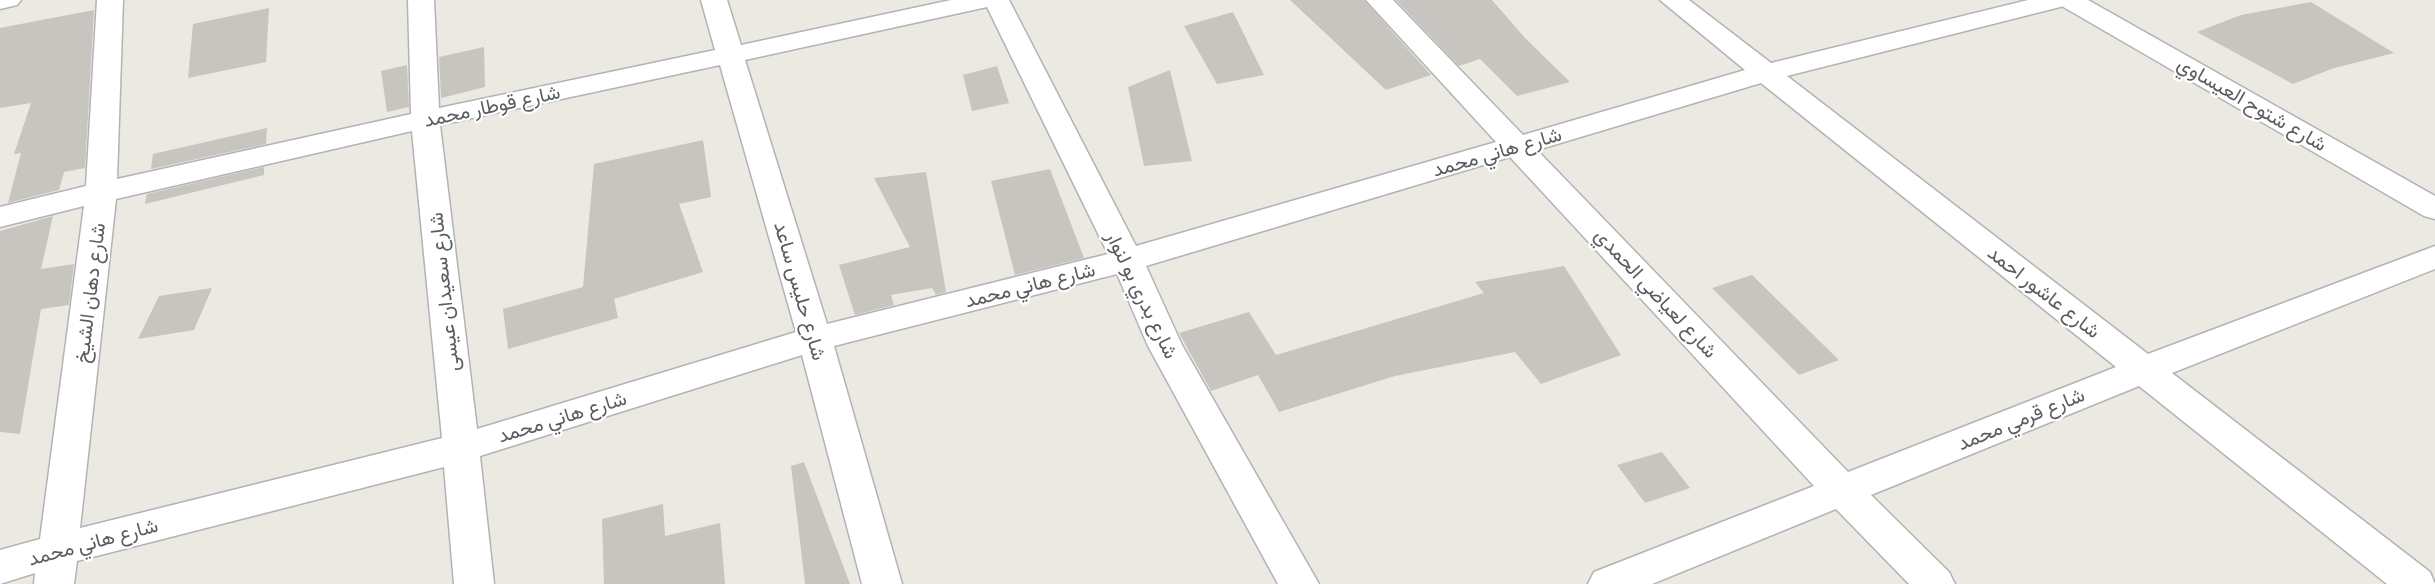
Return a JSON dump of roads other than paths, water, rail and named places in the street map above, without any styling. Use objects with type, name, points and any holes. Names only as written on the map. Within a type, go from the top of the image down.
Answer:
[{"type":"street","points":[[0,1],[8,0]]},
{"type":"street","name":"شارع دهان الشيخ","points":[[54,584],[101,192],[110,0]]},
{"type":"street","name":"شارع سعيدان عيسى","points":[[421,0],[425,119],[462,448],[474,584]]},
{"type":"street","name":"شارع حليس ساعد","points":[[714,0],[815,339],[882,584]]},
{"type":"street","name":"شارع قوطار محمد","points":[[0,217],[425,119],[732,57],[986,0]]},
{"type":"street","name":"شارع بدري بو لنوار","points":[[996,0],[1127,260],[1166,346],[1299,584]]},
{"type":"street","name":"شارع لعياضي الحمدي","points":[[1379,0],[1841,490],[1935,584]]},
{"type":"street","name":"شارع عاشور احمد","points":[[1673,0],[2416,584]]},
{"type":"street","name":"شارع هاني محمد","points":[[0,567],[60,549],[462,448],[815,339],[1127,260],[1766,73],[2059,0]]},
{"type":"street","name":"شارع شتوح العيساوي","points":[[2069,0],[2435,209]]},
{"type":"street","name":"شارع قرمي محمد","points":[[1608,584],[2144,370],[2435,257]]}]
